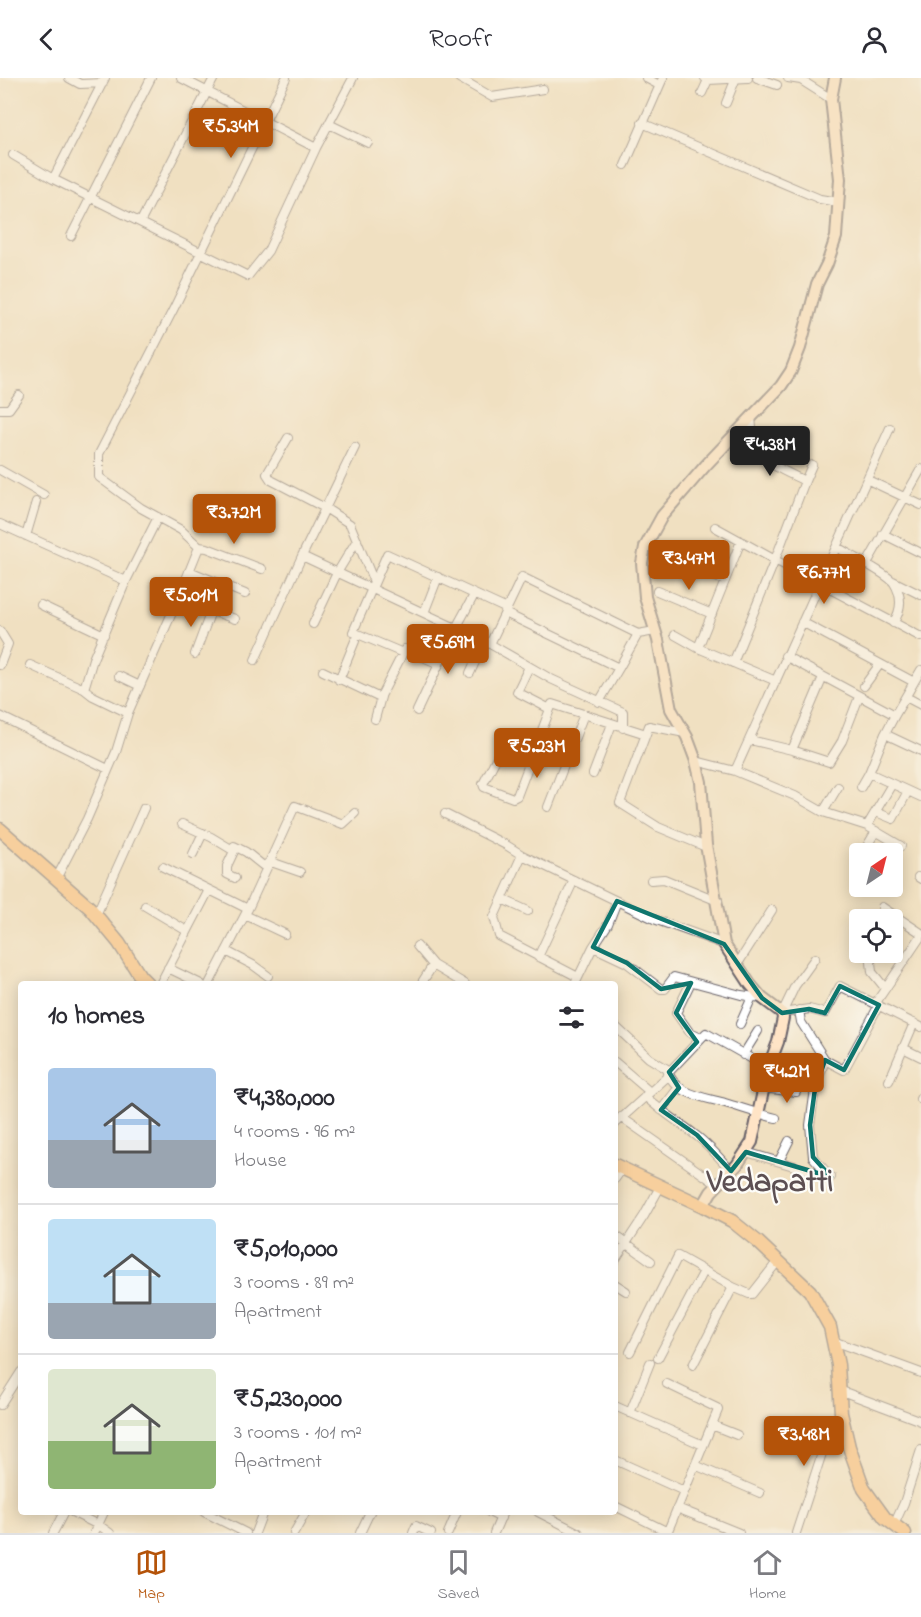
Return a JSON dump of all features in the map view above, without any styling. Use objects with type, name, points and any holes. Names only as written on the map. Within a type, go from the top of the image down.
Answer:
[{"type":"main road","points":[[0,829],[96,915],[146,981]]},
{"type":"main road","points":[[618,1171],[660,1187],[732,1221],[810,1291],[830,1327],[838,1365],[841,1413],[849,1447],[864,1489],[885,1518],[901,1530]]},
{"type":"street","points":[[69,78],[80,84],[104,80]]},
{"type":"street","points":[[71,236],[151,78]]},
{"type":"street","points":[[181,78],[316,148]]},
{"type":"street","points":[[141,221],[214,78]]},
{"type":"street","points":[[262,569],[199,547],[181,530],[141,508],[99,477],[99,454],[174,308],[286,78]]},
{"type":"street","points":[[14,154],[53,179],[248,276],[268,251],[316,148],[353,78]]},
{"type":"street","points":[[459,78],[492,97],[543,89]]},
{"type":"street","points":[[625,165],[661,82],[646,78]]},
{"type":"street","points":[[702,93],[707,79],[748,78]]},
{"type":"street","points":[[758,78],[777,85]]},
{"type":"street","points":[[788,78],[801,79],[831,99]]},
{"type":"street","points":[[757,997],[724,944],[706,847],[701,782],[685,733],[671,709],[655,631],[645,597],[642,563],[645,547],[662,516],[706,465],[781,386],[791,371],[817,284],[836,237],[840,179],[831,99],[835,78]]},
{"type":"street","points":[[726,104],[735,79]]},
{"type":"street","points":[[53,179],[104,80]]},
{"type":"street","points":[[642,123],[820,199],[838,202]]},
{"type":"street","points":[[329,124],[368,143]]},
{"type":"street","points":[[0,409],[9,409],[19,395]]},
{"type":"street","points":[[751,418],[754,443],[760,453],[771,464],[805,481]]},
{"type":"street","points":[[735,771],[890,428]]},
{"type":"street","points":[[288,438],[267,474],[271,480],[325,508],[350,524],[373,585]]},
{"type":"street","points":[[255,660],[355,447]]},
{"type":"street","points":[[733,663],[812,465]]},
{"type":"street","points":[[866,565],[921,469]]},
{"type":"street","points":[[0,470],[44,495]]},
{"type":"street","points":[[868,480],[921,505]]},
{"type":"street","points":[[26,536],[36,502]]},
{"type":"street","points":[[84,689],[93,659],[126,581],[158,517]]},
{"type":"street","points":[[0,524],[126,581]]},
{"type":"street","points":[[715,527],[921,637]]},
{"type":"street","points":[[884,534],[921,553]]},
{"type":"street","points":[[313,624],[337,573],[357,540]]},
{"type":"street","points":[[698,648],[741,541]]},
{"type":"street","points":[[56,879],[87,819],[128,714],[199,547]]},
{"type":"street","points":[[837,547],[893,581],[919,591]]},
{"type":"street","points":[[403,653],[353,632],[388,554],[619,668]]},
{"type":"street","points":[[302,556],[337,573],[373,585],[529,667],[623,712],[623,728]]},
{"type":"street","points":[[670,557],[725,580]]},
{"type":"street","points":[[189,571],[245,594]]},
{"type":"street","points":[[424,613],[438,577]]},
{"type":"street","points":[[470,673],[506,611],[522,578],[638,634],[655,631]]},
{"type":"street","points":[[893,581],[901,600],[897,617],[893,623]]},
{"type":"street","points":[[657,591],[712,614]]},
{"type":"street","points":[[417,711],[474,595]]},
{"type":"street","points":[[178,599],[235,619]]},
{"type":"street","points":[[41,605],[104,635]]},
{"type":"street","points":[[195,654],[211,611]]},
{"type":"street","points":[[802,622],[914,682]]},
{"type":"street","points":[[0,631],[8,644],[0,665]]},
{"type":"street","points":[[599,702],[638,634]]},
{"type":"street","points":[[675,635],[698,648],[776,681]]},
{"type":"street","points":[[339,680],[355,641]]},
{"type":"street","points":[[375,719],[381,697],[405,649],[439,664]]},
{"type":"street","points":[[785,656],[896,715]]},
{"type":"street","points":[[864,686],[879,664]]},
{"type":"street","points":[[30,665],[84,689],[128,714]]},
{"type":"street","points":[[529,667],[517,692],[550,709]]},
{"type":"street","points":[[861,787],[885,734],[921,670]]},
{"type":"street","points":[[323,671],[377,698],[381,697]]},
{"type":"street","points":[[119,676],[140,686]]},
{"type":"street","points":[[792,750],[823,677]]},
{"type":"street","points":[[750,740],[829,762],[842,741],[859,697]]},
{"type":"street","points":[[906,697],[921,705]]},
{"type":"street","points":[[498,755],[483,784],[484,787],[514,798],[517,796],[552,704],[646,734]]},
{"type":"street","points":[[548,807],[584,714]]},
{"type":"street","points":[[0,716],[108,769]]},
{"type":"street","points":[[593,774],[612,724]]},
{"type":"street","points":[[685,733],[649,726],[620,803],[658,827],[706,847]]},
{"type":"street","points":[[885,734],[921,751]]},
{"type":"street","points":[[696,761],[735,771],[795,796],[823,813],[867,826],[896,843]]},
{"type":"street","points":[[869,773],[921,797]]},
{"type":"street","points":[[867,826],[892,784]]},
{"type":"street","points":[[823,813],[838,787]]},
{"type":"street","points":[[876,812],[893,819],[908,791]]},
{"type":"street","points":[[211,981],[246,912],[295,806],[343,824],[355,813]]},
{"type":"street","points":[[96,915],[144,808]]},
{"type":"street","points":[[445,814],[522,855],[654,919],[724,944]]},
{"type":"street","points":[[182,824],[231,849],[236,847],[267,866]]},
{"type":"street","points":[[869,843],[876,831]]},
{"type":"street","points":[[193,854],[203,833]]},
{"type":"street","points":[[235,878],[227,874],[227,866],[236,847]]},
{"type":"street","points":[[522,855],[494,917],[499,936],[577,980],[593,947],[608,924],[617,901]]},
{"type":"street","points":[[267,866],[274,863],[300,872]]},
{"type":"street","points":[[163,867],[209,890],[285,934]]},
{"type":"street","points":[[651,880],[664,879],[718,902]]},
{"type":"street","points":[[538,957],[574,880]]},
{"type":"street","points":[[162,981],[209,890]]},
{"type":"street","points":[[502,899],[528,911]]},
{"type":"street","points":[[145,906],[188,931]]},
{"type":"street","points":[[799,1010],[801,1022],[825,1060],[844,1070],[885,988],[921,934],[882,907]]},
{"type":"street","points":[[737,965],[772,910]]},
{"type":"street","points":[[417,946],[433,965],[459,981]]},
{"type":"street","points":[[593,947],[627,963],[661,989],[674,977],[757,997],[782,1013],[808,1009],[825,1013],[840,986],[917,1025],[903,1048],[889,1081]]},
{"type":"street","points":[[226,951],[253,964],[268,976]]},
{"type":"street","points":[[703,1206],[752,1142],[768,1068],[778,1042],[782,1013],[795,986],[815,958]]},
{"type":"street","points":[[872,963],[872,972],[885,988]]},
{"type":"street","points":[[423,981],[433,965]]},
{"type":"street","points":[[168,968],[195,981]]},
{"type":"street","points":[[691,982],[676,1012],[690,1033],[701,1038]]},
{"type":"street","points":[[740,1024],[757,997]]},
{"type":"street","points":[[742,1055],[758,1031]]},
{"type":"street","points":[[618,1032],[669,1074],[679,1087],[691,1094],[776,1118]]},
{"type":"street","points":[[618,1119],[669,1074],[706,1033],[768,1068]]},
{"type":"street","points":[[903,1048],[921,1057]]},
{"type":"street","points":[[746,1152],[831,1177],[813,1157],[810,1125],[815,1089],[825,1060]]},
{"type":"street","points":[[618,1065],[661,1110],[697,1136],[719,1156],[731,1172]]},
{"type":"street","points":[[763,1088],[796,1092],[800,1082],[815,1089]]},
{"type":"street","points":[[661,1110],[679,1087]]},
{"type":"street","points":[[618,1121],[718,1185]]},
{"type":"street","points":[[779,1161],[789,1141]]},
{"type":"street","points":[[618,1255],[660,1187]]},
{"type":"street","points":[[618,1237],[651,1260]]},
{"type":"street","points":[[630,1352],[678,1256],[733,1287],[752,1294],[778,1261]]},
{"type":"street","points":[[658,1358],[704,1271]]},
{"type":"street","points":[[618,1286],[626,1291]]},
{"type":"street","points":[[693,1365],[733,1287]]},
{"type":"street","points":[[833,1341],[921,1373]]},
{"type":"street","points":[[630,1413],[650,1363]]},
{"type":"street","points":[[0,1405],[18,1377]]},
{"type":"street","points":[[618,1507],[668,1532],[712,1425],[717,1408],[668,1384]]},
{"type":"street","points":[[839,1390],[921,1421]]},
{"type":"street","points":[[618,1407],[703,1446]]},
{"type":"street","points":[[795,1533],[825,1444],[841,1413]]},
{"type":"street","points":[[712,1425],[737,1435]]},
{"type":"street","points":[[901,1530],[904,1503],[921,1450]]},
{"type":"street","points":[[618,1461],[684,1491]]},
{"type":"street","points":[[694,1465],[760,1493]]},
{"type":"street","points":[[677,1508],[739,1533]]},
{"type":"street","points":[[53,1533],[62,1515]]},
{"type":"street","points":[[78,1515],[110,1533]]},
{"type":"street","points":[[94,1533],[103,1515]]},
{"type":"street","points":[[210,1515],[246,1533]]},
{"type":"street","points":[[255,1533],[263,1515]]},
{"type":"street","points":[[294,1533],[304,1515]]},
{"type":"street","points":[[360,1533],[369,1515]]},
{"type":"street","points":[[448,1533],[456,1515]]},
{"type":"street","points":[[494,1533],[502,1515]]},
{"type":"street","points":[[544,1515],[579,1533]]},
{"type":"street","points":[[413,1533],[416,1526],[431,1533]]},
{"type":"highlighted area","points":[[617,901],[724,944],[762,998],[782,1013],[809,1009],[825,1013],[840,986],[879,1005],[844,1070],[825,1060],[815,1089],[810,1125],[813,1157],[831,1177],[746,1152],[731,1171],[697,1135],[661,1110],[679,1088],[669,1072],[697,1042],[676,1013],[691,983],[661,989],[627,963],[593,947]]},
{"type":"district","name":"Vedapatti","points":[[770,1183]]}]
